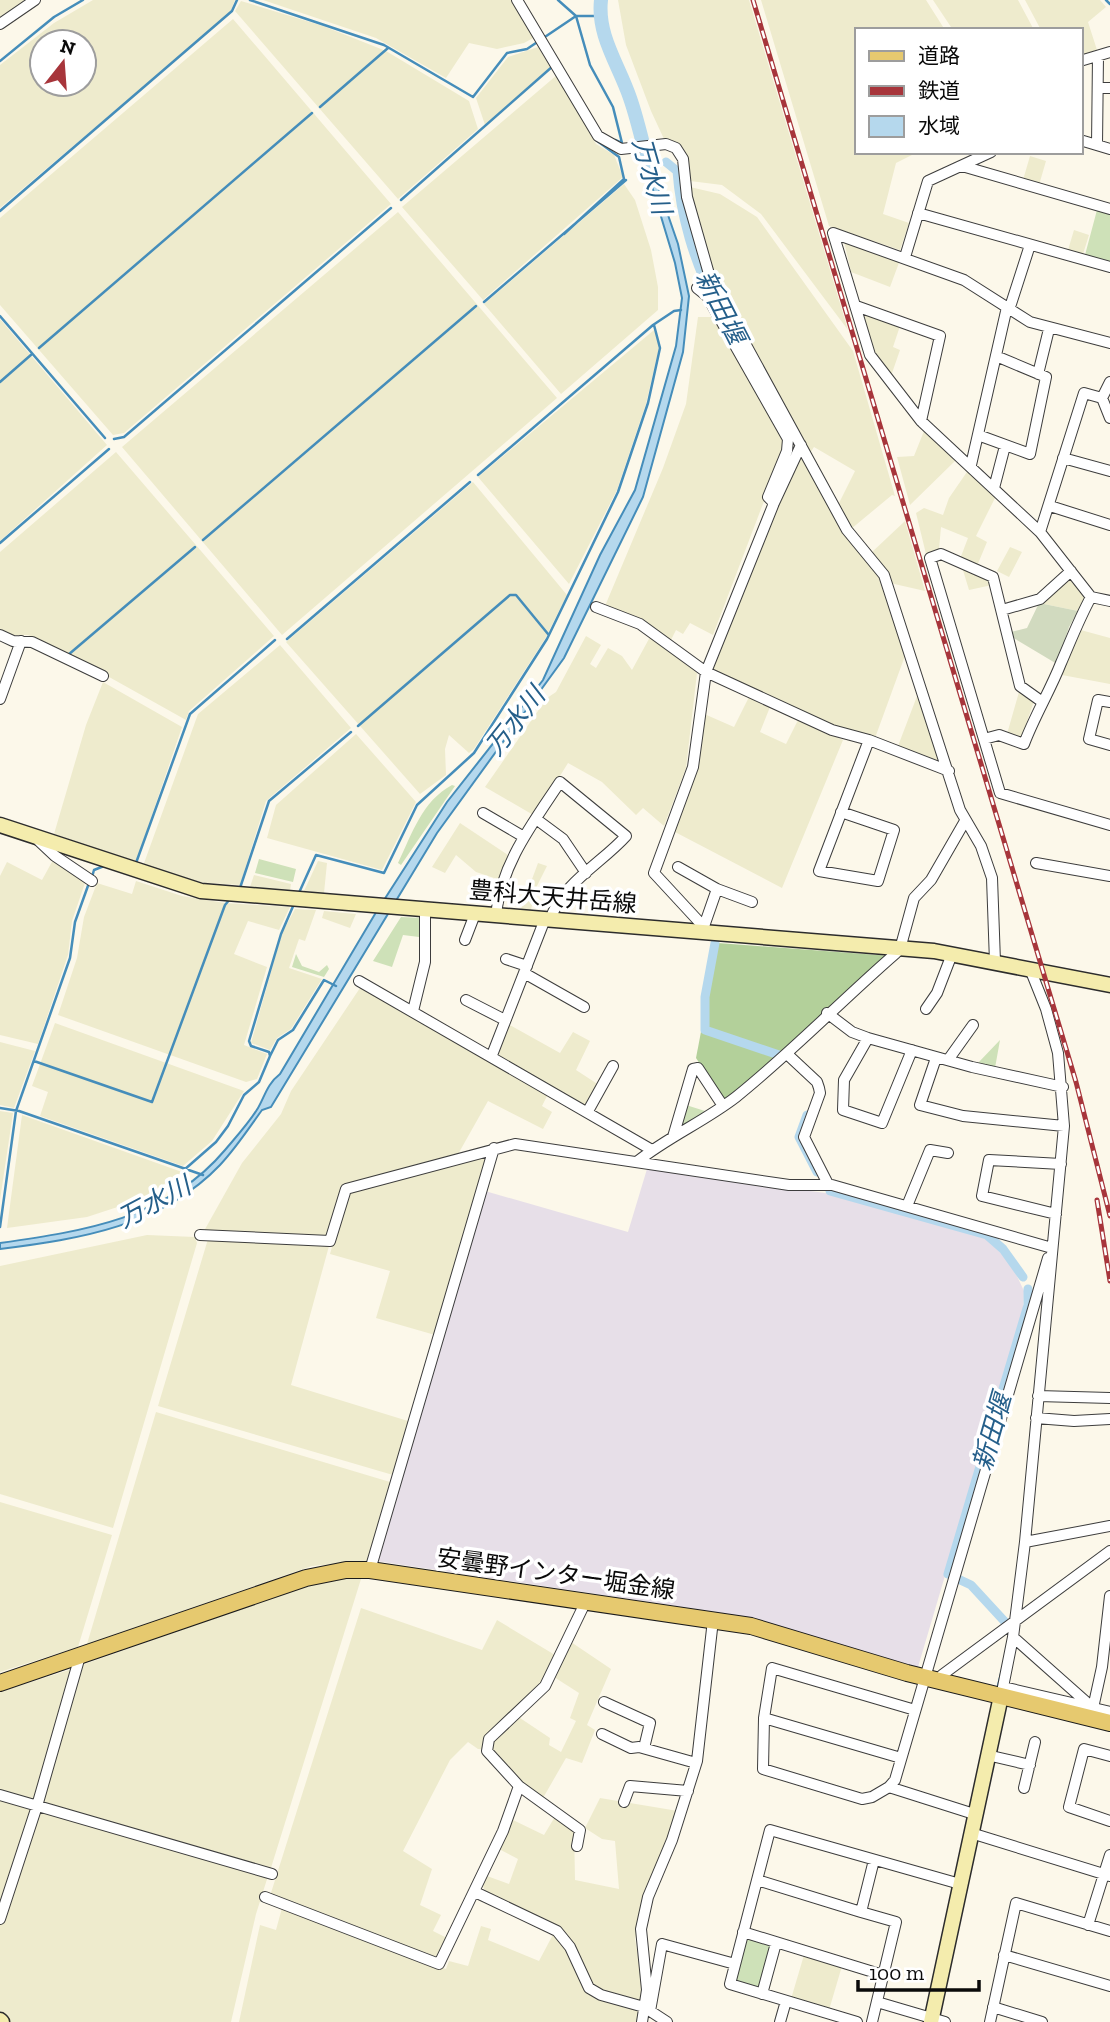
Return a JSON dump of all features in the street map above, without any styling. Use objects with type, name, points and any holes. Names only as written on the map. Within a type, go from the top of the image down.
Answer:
[{"type":"main road","name":"豊科大天井岳線","points":[[0,825],[39,841],[201,891],[475,914],[702,929],[952,954],[1110,985]]},
{"type":"main road","name":"安曇野インター堀金線","points":[[0,1683],[306,1578],[346,1570],[370,1570],[751,1626],[932,1679],[1110,1723]]},
{"type":"main road","points":[[936,2021],[960,1884],[1001,1695]]},
{"type":"street","points":[[0,24],[5,13],[35,0]]},
{"type":"street","points":[[517,0],[598,136],[621,149],[659,145],[676,148],[683,159],[687,197],[711,281],[848,530],[884,575],[965,821],[981,846],[992,878],[995,962]]},
{"type":"street","points":[[1082,60],[1110,52]]},
{"type":"street","points":[[1097,145],[1098,56]]},
{"type":"street","points":[[1098,88],[1110,88]]},
{"type":"street","points":[[1082,141],[1110,149]]},
{"type":"street","points":[[905,257],[928,181],[986,154]]},
{"type":"street","points":[[962,166],[1110,209]]},
{"type":"street","points":[[918,213],[1110,267]]},
{"type":"street","points":[[1110,343],[1030,322],[964,280],[833,233],[870,355],[921,421],[951,452],[971,465],[1040,532],[1091,597],[1110,601]]},
{"type":"street","points":[[971,465],[1007,307],[1011,304],[1030,244]]},
{"type":"street","points":[[697,288],[707,296],[788,439],[791,453],[774,503],[706,673],[693,767],[654,873],[702,929],[717,889]]},
{"type":"street","points":[[856,306],[940,336],[921,421]]},
{"type":"street","points":[[1038,374],[1049,328]]},
{"type":"street","points":[[978,435],[1030,454],[1046,377],[996,356]]},
{"type":"street","points":[[1110,382],[1102,398],[1110,418]]},
{"type":"street","points":[[1040,532],[1084,393],[1102,398]]},
{"type":"street","points":[[791,453],[801,445]]},
{"type":"street","points":[[994,488],[1005,446]]},
{"type":"street","points":[[1063,458],[1110,471]]},
{"type":"street","points":[[1049,506],[1110,525]]},
{"type":"street","points":[[1041,701],[1020,686],[993,577],[942,554],[930,558],[1000,793],[1110,825]]},
{"type":"street","points":[[1002,610],[1040,599],[1071,571]]},
{"type":"street","points":[[984,738],[999,736],[1024,744],[1041,701],[1091,597]]},
{"type":"street","points":[[596,607],[640,624],[706,673],[832,730],[869,740],[949,771]]},
{"type":"street","points":[[0,635],[32,642],[103,676]]},
{"type":"street","points":[[0,699],[21,641]]},
{"type":"street","points":[[1110,702],[1098,699],[1089,739],[1110,745]]},
{"type":"street","points":[[841,812],[894,830],[878,881],[819,870],[841,812],[869,740]]},
{"type":"street","points":[[492,1055],[526,969],[554,909],[586,873],[626,836],[560,782],[513,855],[498,896],[495,915]]},
{"type":"street","points":[[484,813],[524,837]]},
{"type":"street","points":[[536,819],[563,839],[586,873]]},
{"type":"street","points":[[638,1161],[723,1106],[786,1054],[827,1013],[900,949],[914,898],[931,880],[965,821]]},
{"type":"street","points":[[39,841],[55,856],[92,881]]},
{"type":"street","points":[[1036,863],[1110,876]]},
{"type":"street","points":[[678,867],[717,889],[752,902]]},
{"type":"street","points":[[413,1011],[425,962],[425,910]]},
{"type":"street","points":[[465,940],[475,914]]},
{"type":"street","points":[[926,1009],[937,993],[952,954]]},
{"type":"street","points":[[506,959],[584,1007]]},
{"type":"street","points":[[1001,1695],[1016,1621],[1025,1542],[1064,1126],[1063,1087],[1058,1053],[1046,1009],[1030,969]]},
{"type":"street","points":[[359,981],[492,1055],[652,1150]]},
{"type":"street","points":[[466,1000],[505,1020]]},
{"type":"street","points":[[827,1013],[852,1032],[868,1038],[936,1058],[1063,1087]]},
{"type":"street","points":[[948,1060],[973,1025]]},
{"type":"street","points":[[868,1038],[844,1080],[843,1110],[882,1123],[912,1050]]},
{"type":"street","points":[[786,1054],[817,1082],[820,1093],[804,1137],[828,1184]]},
{"type":"street","points":[[936,1058],[920,1105],[963,1116],[1064,1126]]},
{"type":"street","points":[[588,1111],[613,1066]]},
{"type":"street","points":[[673,1137],[692,1069],[698,1068],[723,1106]]},
{"type":"street","points":[[200,1235],[330,1241],[346,1189],[515,1143],[789,1185],[828,1184],[1052,1248]]},
{"type":"street","points":[[370,1570],[494,1148]]},
{"type":"street","points":[[907,1206],[930,1150],[948,1153]]},
{"type":"street","points":[[1056,1214],[982,1196],[989,1160],[1061,1164]]},
{"type":"street","points":[[915,1710],[772,1668],[764,1718],[763,1769],[862,1799],[872,1797],[895,1780],[915,1710],[932,1679],[1042,1272],[1052,1248]]},
{"type":"street","points":[[1038,1396],[1110,1398]]},
{"type":"street","points":[[1036,1418],[1074,1422],[1110,1419]]},
{"type":"street","points":[[1025,1542],[1110,1526]]},
{"type":"street","points":[[932,1679],[942,1675],[1110,1551]]},
{"type":"street","points":[[1093,1708],[1102,1667],[1110,1596]]},
{"type":"street","points":[[577,1846],[580,1830],[519,1786],[487,1751],[489,1739],[545,1686],[586,1601]]},
{"type":"street","points":[[647,2009],[640,1942],[648,1897],[696,1763],[713,1620]]},
{"type":"street","points":[[1013,1637],[1093,1708]]},
{"type":"street","points":[[0,1919],[4,1915],[80,1656]]},
{"type":"street","points":[[1001,1695],[1110,1712]]},
{"type":"street","points":[[1001,1695],[1110,1730]]},
{"type":"street","points":[[604,1702],[650,1723],[644,1748]]},
{"type":"street","points":[[764,1718],[901,1758]]},
{"type":"street","points":[[602,1734],[631,1748],[644,1748],[696,1763]]},
{"type":"street","points":[[1024,1788],[1035,1742]]},
{"type":"street","points":[[1110,1756],[1084,1749],[1069,1807],[1110,1821]]},
{"type":"street","points":[[987,1755],[1030,1765]]},
{"type":"street","points":[[265,1897],[439,1964],[515,1806],[519,1786]]},
{"type":"street","points":[[624,1802],[629,1786],[688,1791]]},
{"type":"street","points":[[889,1787],[974,1814]]},
{"type":"street","points":[[0,1795],[272,1874]]},
{"type":"street","points":[[857,2022],[841,2020],[730,1984],[770,1830],[960,1884]]},
{"type":"street","points":[[971,1833],[1107,1875]]},
{"type":"street","points":[[1088,1925],[1107,1875],[1110,1855]]},
{"type":"street","points":[[861,1912],[874,1860]]},
{"type":"street","points":[[757,1881],[896,1922],[873,2022]]},
{"type":"street","points":[[475,1892],[557,1931],[570,1947],[589,1988],[601,1995],[647,2009],[667,2022]]},
{"type":"street","points":[[990,2022],[1016,1903],[1110,1931]]},
{"type":"street","points":[[743,1932],[883,1975]]},
{"type":"street","points":[[640,1942],[660,1949]]},
{"type":"street","points":[[762,1994],[776,1942]]},
{"type":"street","points":[[642,2022],[662,1944],[735,1964]]},
{"type":"street","points":[[1004,1955],[1110,1986]]},
{"type":"street","points":[[780,2022],[786,2001]]},
{"type":"street","points":[[877,2002],[936,2021]]},
{"type":"street","points":[[993,2007],[1042,2022]]},
{"type":"shaded area","points":[[0,0],[29,0],[0,18]]},
{"type":"shaded area","points":[[93,0],[235,0],[230,13],[0,208],[0,65],[28,43],[28,98],[98,98],[98,28],[48,28]]},
{"type":"shaded area","points":[[263,0],[513,0],[535,37],[524,43],[497,49],[469,43],[446,78],[376,38]]},
{"type":"shaded area","points":[[618,0],[749,0],[848,330],[761,214],[722,185],[690,181],[684,149],[664,139],[651,111],[626,45]]},
{"type":"shaded area","points":[[761,0],[926,0],[944,28],[855,28],[855,154],[914,154],[896,163],[883,214],[909,223],[900,250],[829,226]]},
{"type":"shaded area","points":[[933,0],[1018,0],[1033,28],[952,28]]},
{"type":"shaded area","points":[[1025,0],[1100,0],[1106,7],[1088,22],[1097,50],[1082,55],[1082,28],[1040,28]]},
{"type":"shaded area","points":[[241,1],[323,26],[386,51],[469,101],[478,129],[398,199],[235,11]]},
{"type":"shaded area","points":[[233,19],[391,204],[124,433],[113,435],[0,305],[0,218]]},
{"type":"shaded area","points":[[538,47],[551,68],[485,125],[476,98],[508,57]]},
{"type":"shaded area","points":[[557,75],[596,144],[614,155],[623,177],[483,300],[402,207]]},
{"type":"shaded area","points":[[1030,156],[1046,161],[1039,185],[1023,180]]},
{"type":"shaded area","points":[[624,184],[635,200],[651,250],[658,287],[658,310],[561,394],[484,304]]},
{"type":"shaded area","points":[[690,187],[720,194],[757,217],[853,351],[895,496],[892,495],[851,529],[838,505],[855,471],[814,447],[810,453],[715,281]]},
{"type":"shaded area","points":[[398,212],[557,398],[282,635],[122,447]]},
{"type":"shaded area","points":[[1074,230],[1089,235],[1083,254],[1068,250]]},
{"type":"shaded area","points":[[844,241],[900,260],[890,287],[851,272]]},
{"type":"shaded area","points":[[862,312],[900,326],[893,347],[900,350],[891,376],[874,356]]},
{"type":"shaded area","points":[[698,317],[717,317],[785,446],[713,635],[690,623],[683,634],[676,630],[670,642],[605,606],[663,468],[686,404]]},
{"type":"shaded area","points":[[0,319],[107,445],[0,541]]},
{"type":"shaded area","points":[[654,330],[660,343],[646,404],[617,490],[569,584],[478,477]]},
{"type":"shaded area","points":[[924,431],[955,461],[910,505],[897,457],[914,456]]},
{"type":"shaded area","points":[[116,452],[274,636],[189,711],[186,720],[68,654],[28,635],[11,635],[0,630],[0,552]]},
{"type":"shaded area","points":[[802,457],[837,521],[878,576],[906,653],[875,738],[832,727],[709,670],[797,459]]},
{"type":"shaded area","points":[[969,469],[996,496],[976,536],[987,542],[977,566],[960,559],[968,538],[941,527],[939,549],[926,554],[916,513],[924,508],[943,515],[949,498]]},
{"type":"shaded area","points":[[473,482],[567,595],[545,639],[474,749],[469,753],[449,735],[445,749],[446,775],[420,794],[286,642]]},
{"type":"shaded area","points":[[905,521],[925,591],[890,583],[871,553]]},
{"type":"shaded area","points":[[1010,547],[1022,552],[1009,577],[997,571]]},
{"type":"shaded area","points":[[962,567],[990,579],[992,585],[969,590]]},
{"type":"shaded area","points":[[1071,578],[1085,597],[1078,611],[1039,603]]},
{"type":"shaded area","points":[[1077,629],[1110,638],[1110,684],[1062,675]]},
{"type":"shaded area","points":[[586,636],[601,645],[590,664],[596,668],[608,648],[622,656],[632,670],[650,637],[697,673],[686,768],[664,826],[643,808],[636,815],[602,782],[568,763],[535,816],[485,787],[547,698],[556,692]]},
{"type":"shaded area","points":[[280,645],[351,728],[266,801],[240,885],[193,882],[143,866],[198,714]]},
{"type":"shaded area","points":[[103,682],[182,727],[136,862],[54,834],[86,725]]},
{"type":"shaded area","points":[[919,691],[943,764],[898,746]]},
{"type":"shaded area","points":[[1019,692],[1034,701],[1021,739],[1007,734]]},
{"type":"shaded area","points":[[749,697],[770,707],[760,732],[786,744],[798,720],[843,740],[782,888],[675,832],[696,767],[702,713],[734,727]]},
{"type":"shaded area","points":[[356,734],[416,802],[382,870],[267,838],[276,805]]},
{"type":"shaded area","points":[[460,823],[508,855],[500,880],[476,872],[456,855],[445,873],[432,867]]},
{"type":"shaded area","points":[[53,860],[86,880],[72,921],[68,955],[38,1044],[0,1035],[0,876],[7,862],[42,880]]},
{"type":"shaded area","points":[[318,861],[327,863],[324,893],[304,891]]},
{"type":"shaded area","points":[[538,863],[547,866],[535,890],[531,910],[521,909]]},
{"type":"shaded area","points":[[254,875],[291,884],[290,891],[250,887]]},
{"type":"shaded area","points":[[136,881],[182,896],[225,903],[290,907],[279,930],[248,921],[234,954],[267,967],[244,1045],[267,1054],[257,1079],[246,1082],[58,1015],[77,958],[84,917],[97,883],[132,894]]},
{"type":"shaded area","points":[[295,909],[316,910],[305,941],[299,939],[289,968],[322,979],[291,1029],[277,1038],[270,1050],[251,1043],[282,933]]},
{"type":"shaded area","points":[[324,911],[356,914],[350,928],[322,918]]},
{"type":"shaded area","points":[[360,988],[549,1092],[542,1106],[552,1112],[543,1129],[488,1101],[457,1156],[345,1187],[328,1239],[204,1231],[242,1163],[281,1114],[291,1091]]},
{"type":"shaded area","points":[[55,1023],[244,1091],[212,1141],[183,1166],[40,1116],[48,1092],[32,1086]]},
{"type":"shaded area","points":[[508,1024],[560,1053],[573,1032],[590,1041],[576,1070],[599,1085],[587,1108],[496,1054]]},
{"type":"shaded area","points":[[0,1042],[35,1051],[14,1108],[0,1105]]},
{"type":"shaded area","points":[[0,1111],[13,1113],[0,1200]]},
{"type":"shaded area","points":[[22,1115],[182,1172],[142,1199],[87,1217],[7,1228]]},
{"type":"shaded area","points":[[487,1153],[435,1335],[376,1318],[390,1271],[330,1254],[348,1191]]},
{"type":"shaded area","points":[[647,1169],[833,1194],[881,1207],[985,1238],[1001,1250],[1015,1272],[1024,1291],[1023,1312],[918,1667],[729,1614],[376,1561],[485,1191],[628,1232]]},
{"type":"shaded area","points":[[147,1235],[195,1237],[197,1243],[113,1528],[0,1494],[0,1266]]},
{"type":"shaded area","points":[[208,1239],[329,1246],[291,1385],[408,1421],[393,1475],[158,1406]]},
{"type":"shaded area","points":[[156,1412],[390,1482],[367,1561],[312,1566],[87,1644]]},
{"type":"shaded area","points":[[0,1502],[112,1535],[78,1647],[0,1672]]},
{"type":"shaded area","points":[[361,1579],[270,1871],[41,1803],[82,1665],[315,1583]]},
{"type":"shaded area","points":[[361,1608],[482,1650],[497,1620],[555,1655],[543,1682],[511,1712],[550,1738],[549,1745],[561,1752],[576,1721],[570,1718],[579,1693],[554,1677],[571,1642],[611,1669],[587,1725],[595,1730],[582,1763],[566,1758],[543,1798],[524,1786],[490,1750],[478,1749],[468,1742],[450,1760],[403,1851],[432,1869],[420,1905],[441,1915],[433,1931],[447,1938],[437,1959],[270,1896]]},
{"type":"shaded area","points":[[72,1669],[34,1801],[0,1791],[0,1692]]},
{"type":"shaded area","points":[[0,1798],[32,1807],[0,1913]]},
{"type":"shaded area","points":[[600,1798],[678,1811],[645,1896],[635,1939],[644,1989],[638,2022],[239,2022],[260,1925],[276,1930],[282,1908],[446,1969],[449,1961],[468,1966],[481,1926],[491,1929],[488,1940],[539,1961],[557,1927],[486,1893],[483,1886],[487,1876],[509,1884],[518,1859],[499,1849],[513,1820],[544,1835],[556,1815],[574,1827],[575,1880],[619,1889],[615,1841],[602,1839],[585,1828]]},
{"type":"shaded area","points":[[39,1810],[268,1876],[256,1914],[231,2022],[9,2022],[0,2013],[0,1923],[7,1916]]},
{"type":"shaded area","points":[[804,1955],[842,1966],[829,2010],[791,1999]]},
{"type":"green space","points":[[1097,210],[1110,214],[1110,263],[1085,255]]},
{"type":"green space","points":[[1039,603],[1078,611],[1069,627],[1057,664],[1012,637],[1011,632],[1027,628]]},
{"type":"green space","points":[[452,785],[455,786],[401,865],[398,863],[425,809]]},
{"type":"green space","points":[[259,859],[296,869],[293,882],[255,873]]},
{"type":"green space","points":[[401,917],[421,918],[419,937],[403,935],[392,967],[373,961]]},
{"type":"green space","points":[[718,943],[891,956],[725,1102],[696,1058]]},
{"type":"green space","points":[[296,954],[302,966],[319,972],[327,965],[329,969],[324,977],[292,967]]},
{"type":"green space","points":[[1000,1040],[995,1068],[978,1063]]},
{"type":"green space","points":[[686,1105],[705,1111],[683,1126],[680,1124]]},
{"type":"green space","points":[[749,1938],[770,1944],[772,1949],[761,1986],[757,1988],[738,1983],[735,1977],[745,1941]]},
{"type":"water","points":[[650,149],[658,186],[678,244],[689,296],[683,352],[643,497],[564,658],[437,833],[271,1107],[262,1110],[220,1165],[197,1186],[146,1216],[89,1234],[0,1249],[0,1243],[93,1226],[150,1207],[177,1192],[202,1173],[225,1150],[251,1119],[269,1086],[280,1074],[375,914],[447,802],[543,680],[600,555],[635,490],[676,346],[682,298],[675,263],[641,150]]},
{"type":"waterway","points":[[0,61],[54,17],[83,0]]},
{"type":"waterway","points":[[0,211],[232,11],[237,0]]},
{"type":"waterway","points":[[250,0],[384,45],[473,97],[507,53],[527,49],[576,16],[600,16]]},
{"type":"waterway","points":[[558,0],[576,16],[590,65],[613,107],[622,143],[615,140]]},
{"type":"waterway","name":"万水川","points":[[601,0],[602,26],[630,98],[647,160]]},
{"type":"waterway","points":[[1106,0],[1110,4]]},
{"type":"waterway","points":[[320,107],[388,48]]},
{"type":"waterway","points":[[401,200],[553,66]]},
{"type":"waterway","points":[[39,348],[312,113]]},
{"type":"waterway","points":[[564,234],[624,179],[619,157],[596,140]]},
{"type":"waterway","name":"新田堰","points":[[666,162],[677,171],[689,238],[715,302]]},
{"type":"waterway","points":[[484,302],[626,180]]},
{"type":"waterway","points":[[114,439],[124,437],[391,208]]},
{"type":"waterway","points":[[203,540],[476,306]]},
{"type":"waterway","points":[[478,475],[653,325],[674,311],[681,310]]},
{"type":"waterway","points":[[0,316],[105,438]]},
{"type":"waterway","points":[[298,895],[316,855],[384,873],[417,805],[474,753],[547,639],[618,492],[648,403],[660,348],[654,325]]},
{"type":"waterway","points":[[0,382],[32,354]]},
{"type":"waterway","points":[[0,543],[109,449]]},
{"type":"waterway","points":[[287,639],[470,482]]},
{"type":"waterway","points":[[68,655],[195,547]]},
{"type":"waterway","points":[[358,726],[510,595],[516,595],[548,634]]},
{"type":"waterway","points":[[136,863],[190,714],[275,640]]},
{"type":"waterway","points":[[240,888],[269,801],[351,732]]},
{"type":"waterway","points":[[92,877],[94,870],[104,866]]},
{"type":"waterway","points":[[0,1227],[16,1111],[70,958],[75,922],[89,883]]},
{"type":"waterway","points":[[34,1061],[152,1102],[225,905],[230,899]]},
{"type":"waterway","points":[[184,1170],[216,1142],[228,1126],[244,1095],[259,1082],[270,1056],[269,1052],[251,1046],[249,1041],[281,934],[294,904]]},
{"type":"waterway","name":"新田堰","points":[[715,943],[705,997],[705,1030],[779,1055]]},
{"type":"waterway","points":[[270,1056],[278,1040],[293,1030],[324,980],[336,986]]},
{"type":"waterway","points":[[0,1108],[19,1111],[203,1175]]},
{"type":"waterway","name":"新田堰","points":[[807,1115],[799,1137],[817,1172]]},
{"type":"waterway","name":"新田堰","points":[[830,1191],[987,1235],[1003,1249],[1023,1277]]},
{"type":"waterway","name":"新田堰","points":[[951,1575],[948,1574],[1028,1305],[1028,1289]]},
{"type":"waterway","name":"新田堰","points":[[956,1578],[971,1585],[1006,1623]]},
{"type":"waterway","points":[[997,1690],[1002,1670]]},
{"type":"railway","points":[[753,0],[1076,1082],[1110,1216]]},
{"type":"railway","points":[[1097,1200],[1110,1281]]}]
